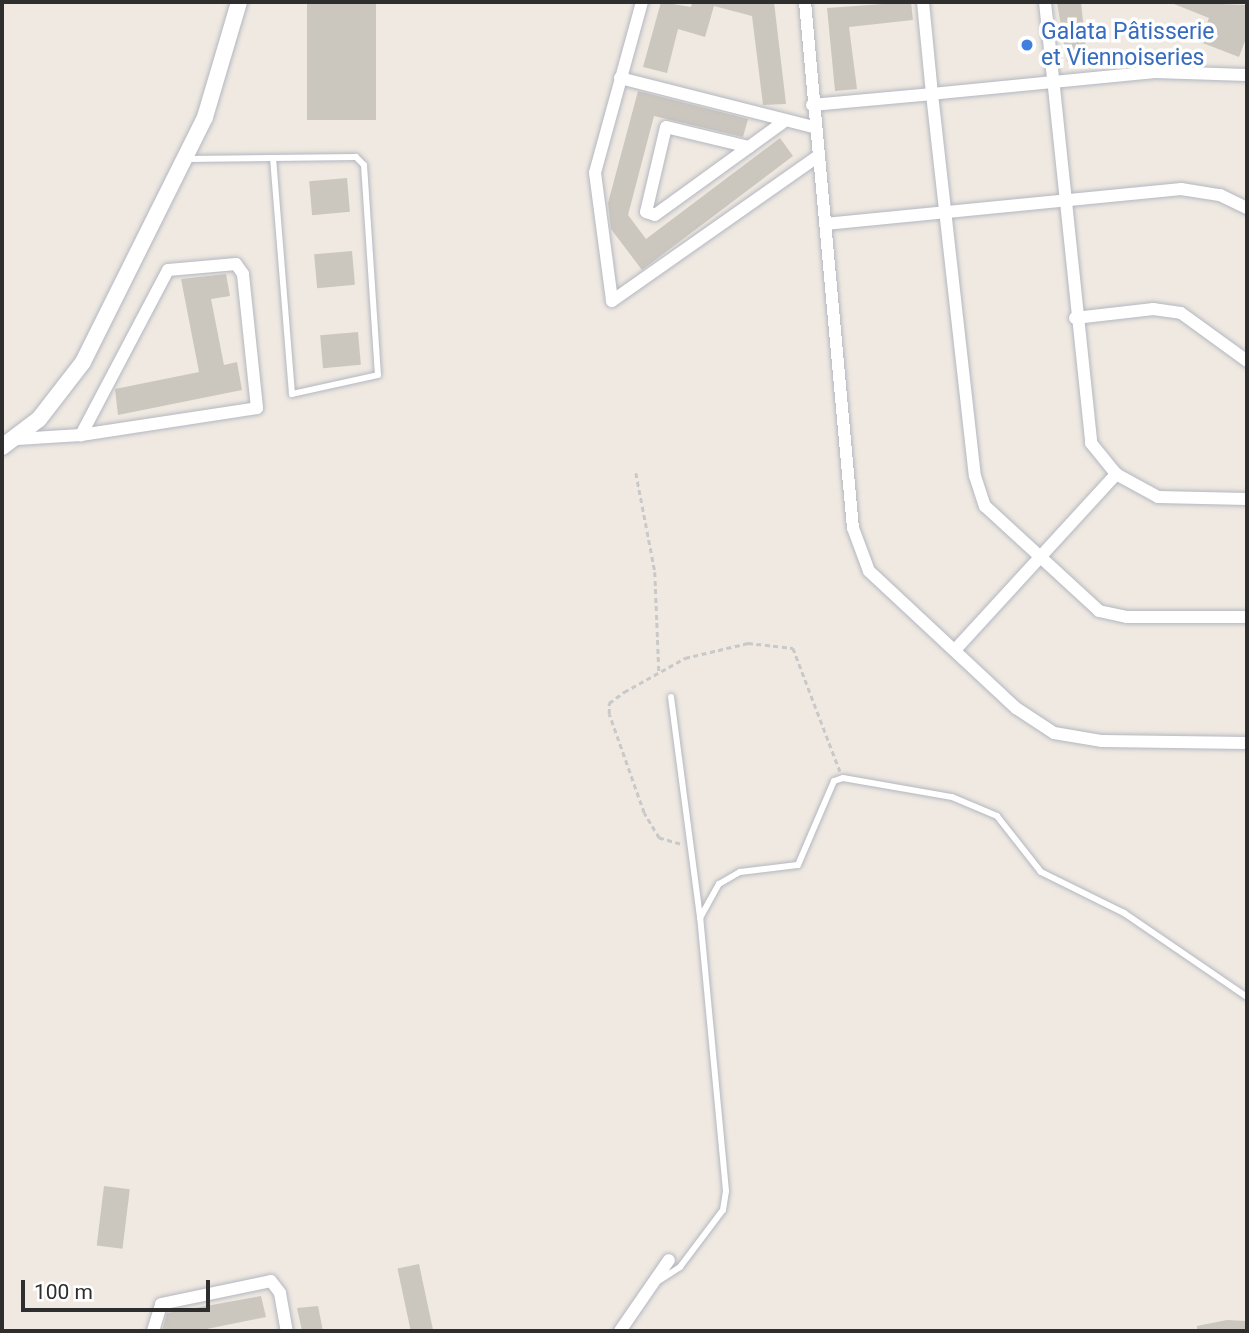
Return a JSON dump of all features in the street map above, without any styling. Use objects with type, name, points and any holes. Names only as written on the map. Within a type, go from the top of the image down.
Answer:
[{"type":"main road","points":[[2,447],[17,439],[63,394],[83,362],[205,117],[239,2]]},
{"type":"street","points":[[642,2],[595,173],[612,301],[817,157]]},
{"type":"street","points":[[805,2],[814,127],[860,553],[883,588],[1033,722],[1054,733],[1102,741],[1247,743]]},
{"type":"street","points":[[923,2],[979,492],[993,518],[1087,603],[1114,616],[1247,617]]},
{"type":"street","points":[[1045,2],[1087,428],[1098,455],[1116,474],[1158,497],[1247,499]]},
{"type":"street","points":[[812,104],[1188,71],[1247,75]]},
{"type":"street","points":[[620,78],[782,123],[814,127]]},
{"type":"street","points":[[749,147],[666,127],[646,212],[651,218],[655,215],[749,147],[782,123]]},
{"type":"street","points":[[825,224],[1181,189],[1220,195],[1247,208]]},
{"type":"street","points":[[17,439],[81,435],[257,408],[243,274],[236,264],[168,270],[81,435]]},
{"type":"street","points":[[1075,318],[1153,309],[1181,313],[1247,361]]},
{"type":"street","points":[[955,650],[1040,561],[1116,474]]},
{"type":"street","points":[[621,1331],[668,1260]]},
{"type":"street","points":[[153,1331],[161,1304],[271,1281],[280,1293],[287,1331]]},
{"type":"lane","points":[[185,159],[356,157],[364,165],[378,375],[292,394],[273,159]]},
{"type":"lane","points":[[650,1287],[680,1267],[723,1210],[726,1191],[700,918],[686,845],[671,697]]},
{"type":"lane","points":[[700,918],[719,884],[740,872],[798,865],[834,781],[843,778],[951,797],[996,816],[1041,872],[1124,913],[1247,997]]},
{"type":"path","points":[[636,473],[655,572],[659,671]]},
{"type":"path","points":[[686,845],[659,838],[654,830],[609,714],[609,703],[659,671],[748,643],[793,648],[843,778]]},
{"type":"building","points":[[307,2],[376,2],[376,120],[307,120]]},
{"type":"building","points":[[661,2],[691,7],[692,2],[774,2],[786,104],[763,105],[752,16],[714,6],[705,37],[678,29],[667,73],[643,67]]},
{"type":"building","points":[[911,2],[913,20],[849,27],[857,89],[835,91],[827,8]]},
{"type":"building","points":[[1057,2],[1081,2],[1087,59],[1067,62]]},
{"type":"building","points":[[1169,2],[1247,5],[1247,36],[1239,57],[1200,42],[1209,18]]},
{"type":"building","points":[[638,91],[748,119],[743,137],[654,116],[628,215],[646,239],[780,138],[793,156],[642,270],[611,229],[608,203]]},
{"type":"building","points":[[347,178],[350,212],[312,215],[309,181]]},
{"type":"building","points":[[352,251],[355,285],[317,288],[314,254]]},
{"type":"building","points":[[226,274],[230,296],[211,299],[224,365],[237,362],[242,390],[118,415],[115,389],[199,372],[181,279]]},
{"type":"building","points":[[358,332],[361,365],[323,368],[320,335]]},
{"type":"building","points":[[104,1186],[130,1189],[122,1249],[97,1246]]},
{"type":"building","points":[[419,1264],[433,1331],[411,1331],[397,1269]]},
{"type":"building","points":[[261,1296],[266,1317],[197,1331],[162,1331],[167,1313]]},
{"type":"building","points":[[318,1306],[323,1331],[302,1331],[297,1308]]},
{"type":"building","points":[[1227,1320],[1247,1321],[1247,1331],[1197,1331],[1197,1326]]},
{"type":"place","name":"Galata Pâtisserie et Viennoiseries","points":[[1027,45]]}]
